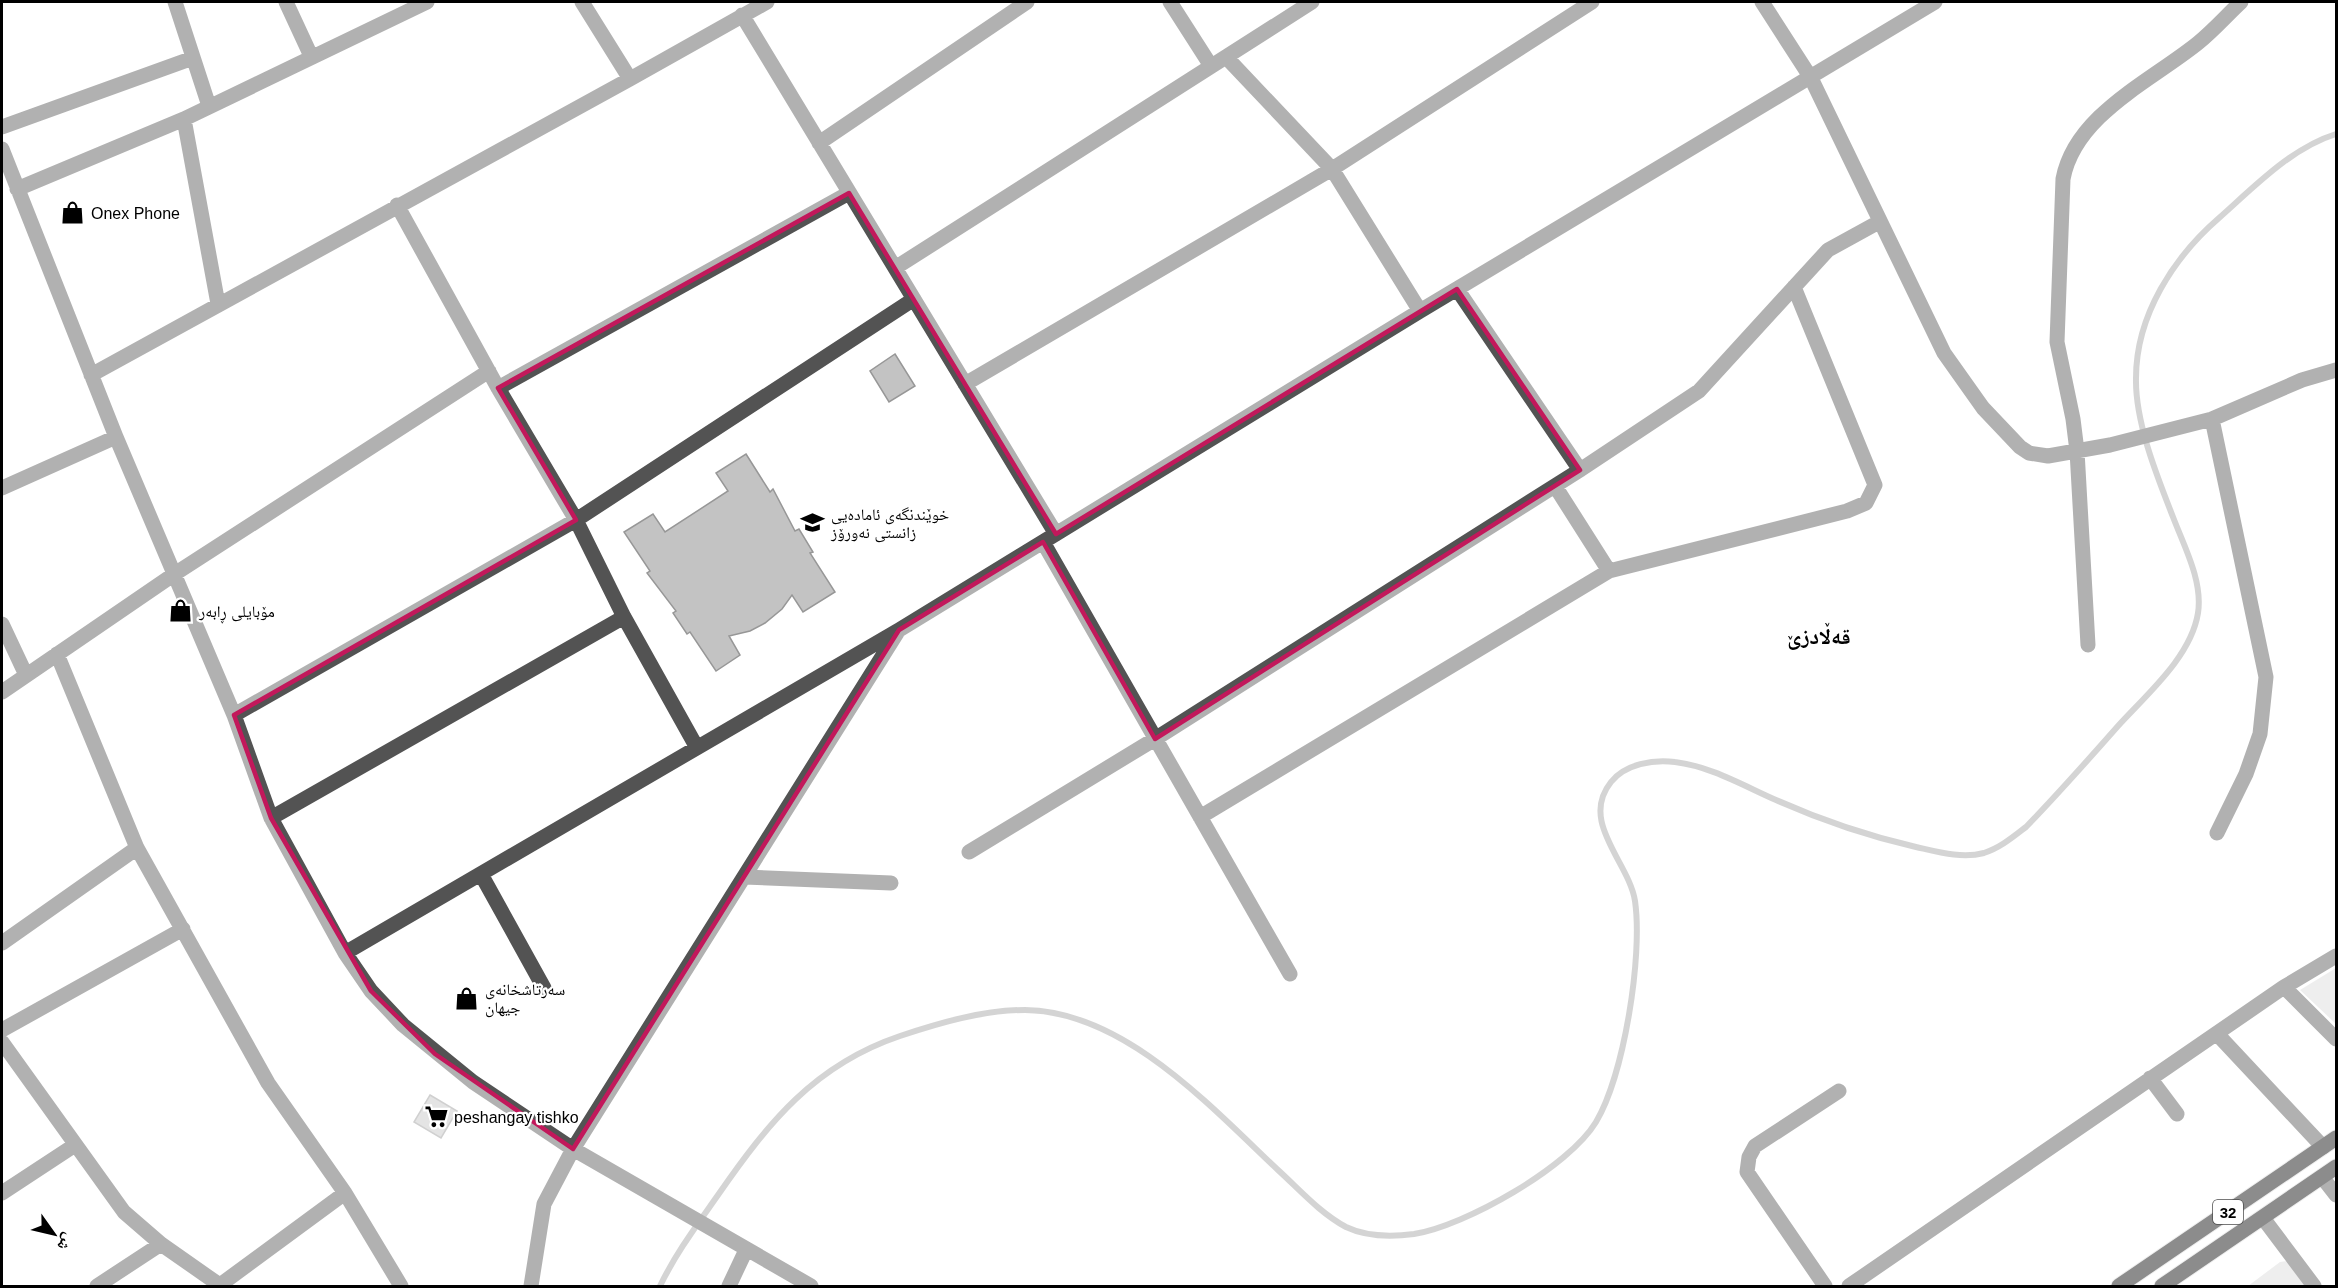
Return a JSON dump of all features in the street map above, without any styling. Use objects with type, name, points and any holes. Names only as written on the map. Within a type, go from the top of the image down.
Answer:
[{"type":"main road","name":"32","points":[[2119,1287],[2337,1138]]},
{"type":"main road","name":"32","points":[[2162,1287],[2337,1167]]},
{"type":"street","points":[[176,2],[209,106]]},
{"type":"street","points":[[286,2],[311,56]]},
{"type":"street","points":[[17,189],[184,119],[427,2]]},
{"type":"street","points":[[582,2],[630,80]]},
{"type":"street","points":[[92,375],[397,205],[630,80],[766,2]]},
{"type":"street","points":[[819,143],[1027,2]]},
{"type":"street","points":[[1170,2],[1211,66]]},
{"type":"street","points":[[895,268],[1312,2]]},
{"type":"street","points":[[965,384],[1332,169],[1592,2]]},
{"type":"street","points":[[1762,2],[1811,78],[1944,353],[1997,424],[2029,453],[2048,456],[2110,445],[2212,419],[2302,380],[2337,370]]},
{"type":"street","points":[[345,953],[482,876],[696,746],[899,630],[1420,311],[1935,2]]},
{"type":"street","points":[[2088,645],[2077,451],[2073,419],[2057,342],[2063,178],[2067,160],[2085,130],[2100,116],[2200,42],[2241,2]]},
{"type":"street","points":[[742,15],[965,384],[1155,739],[1290,974]]},
{"type":"street","points":[[1226,57],[1332,169],[1420,311]]},
{"type":"street","points":[[2,127],[193,58]]},
{"type":"street","points":[[184,119],[218,304]]},
{"type":"street","points":[[2,149],[116,437],[234,715],[271,818],[345,953],[371,991],[435,1054],[573,1149],[811,1287]]},
{"type":"street","points":[[498,388],[849,193]]},
{"type":"street","points":[[397,205],[498,388],[576,520],[624,617],[696,746]]},
{"type":"street","points":[[969,852],[1155,739],[1555,486],[1699,391],[1828,250],[1879,222]]},
{"type":"street","points":[[1200,817],[1609,571],[1847,511],[1866,503],[1875,485],[1794,287]]},
{"type":"street","points":[[1457,289],[1580,470]]},
{"type":"street","points":[[234,715],[576,520],[914,299]]},
{"type":"street","points":[[2,692],[173,575],[489,371]]},
{"type":"street","points":[[2212,419],[2266,677],[2260,734],[2246,774],[2217,833]]},
{"type":"street","points":[[2,488],[116,437]]},
{"type":"street","points":[[1555,486],[1609,571]]},
{"type":"street","points":[[271,818],[624,617]]},
{"type":"street","points":[[2,624],[26,675]]},
{"type":"street","points":[[531,1287],[544,1204],[573,1149],[899,630]]},
{"type":"street","points":[[57,654],[137,848],[268,1083],[345,1193],[401,1287]]},
{"type":"street","points":[[2,943],[137,848]]},
{"type":"street","points":[[482,876],[544,988]]},
{"type":"street","points":[[744,877],[891,883]]},
{"type":"street","points":[[2,1030],[183,929]]},
{"type":"street","points":[[1849,1287],[2150,1078],[2218,1035],[2284,987],[2337,956]]},
{"type":"street","points":[[2284,987],[2337,1039]]},
{"type":"street","points":[[2218,1035],[2323,1147]]},
{"type":"street","points":[[2,1042],[124,1212],[161,1244],[220,1286],[345,1193]]},
{"type":"street","points":[[2150,1078],[2177,1114]]},
{"type":"street","points":[[1826,1287],[1747,1172],[1749,1157],[1755,1146],[1839,1091]]},
{"type":"street","points":[[2,1193],[75,1145]]},
{"type":"street","points":[[2322,1177],[2337,1195]]},
{"type":"street","points":[[2263,1218],[2314,1287]]},
{"type":"street","points":[[97,1287],[161,1244]]},
{"type":"street","points":[[729,1287],[743,1249]]},
{"type":"highlighted area","points":[[849,193],[1056,534],[1457,289],[1580,470],[1155,739],[1043,542],[899,630],[573,1149],[435,1054],[371,991],[271,818],[234,715],[576,520],[498,388]]},
{"type":"shaded area","points":[[2336,968],[2336,1024],[2300,990]]},
{"type":"shaded area","points":[[2287,1261],[2310,1286],[2248,1286],[2280,1262]]},
{"type":"building","points":[[895,354],[915,386],[889,402],[870,371]]},
{"type":"building","points":[[746,454],[770,492],[773,489],[795,531],[799,529],[813,552],[810,553],[835,592],[803,612],[792,595],[782,609],[765,623],[750,631],[729,636],[740,655],[716,671],[690,632],[687,634],[673,613],[676,611],[647,573],[650,571],[624,532],[653,514],[665,532],[728,491],[716,473]]},
{"type":"building","name":"peshangay tishko","points":[[430,1095],[457,1111],[441,1138],[414,1122]]},
{"type":"waterway","points":[[660,1286],[687,1239],[755,1144],[796,1099],[818,1080],[842,1063],[900,1036],[946,1022],[993,1012],[1025,1010],[1062,1015],[1097,1027],[1131,1044],[1195,1092],[1319,1208],[1354,1230],[1397,1236],[1435,1229],[1487,1207],[1540,1175],[1583,1139],[1596,1122],[1606,1101],[1623,1046],[1634,983],[1637,924],[1635,901],[1631,886],[1603,827],[1600,812],[1603,797],[1617,776],[1632,767],[1649,762],[1667,761],[1688,764],[1727,777],[1793,807],[1862,833],[1941,853],[1976,855],[2001,845],[2026,827],[2177,660],[2194,629],[2198,613],[2198,589],[2191,564],[2154,467],[2139,413],[2136,378],[2143,332],[2150,310],[2173,269],[2203,233],[2288,159],[2319,140],[2336,134]]},
{"type":"place","name":"Onex Phone","points":[[73,213]]},
{"type":"place","name":"خوێندنگەی ئامادەیی زانستی نەورۆز","points":[[813,523]]},
{"type":"place","name":"مۆبایلی ڕابەر","points":[[181,611]]},
{"type":"place","name":"سەرتاشخانەی جیهان","points":[[467,998]]},
{"type":"place","name":"peshangay tishko","points":[[436,1117]]},
{"type":"district","name":"قەڵادزێ","points":[[1819,636]]}]
